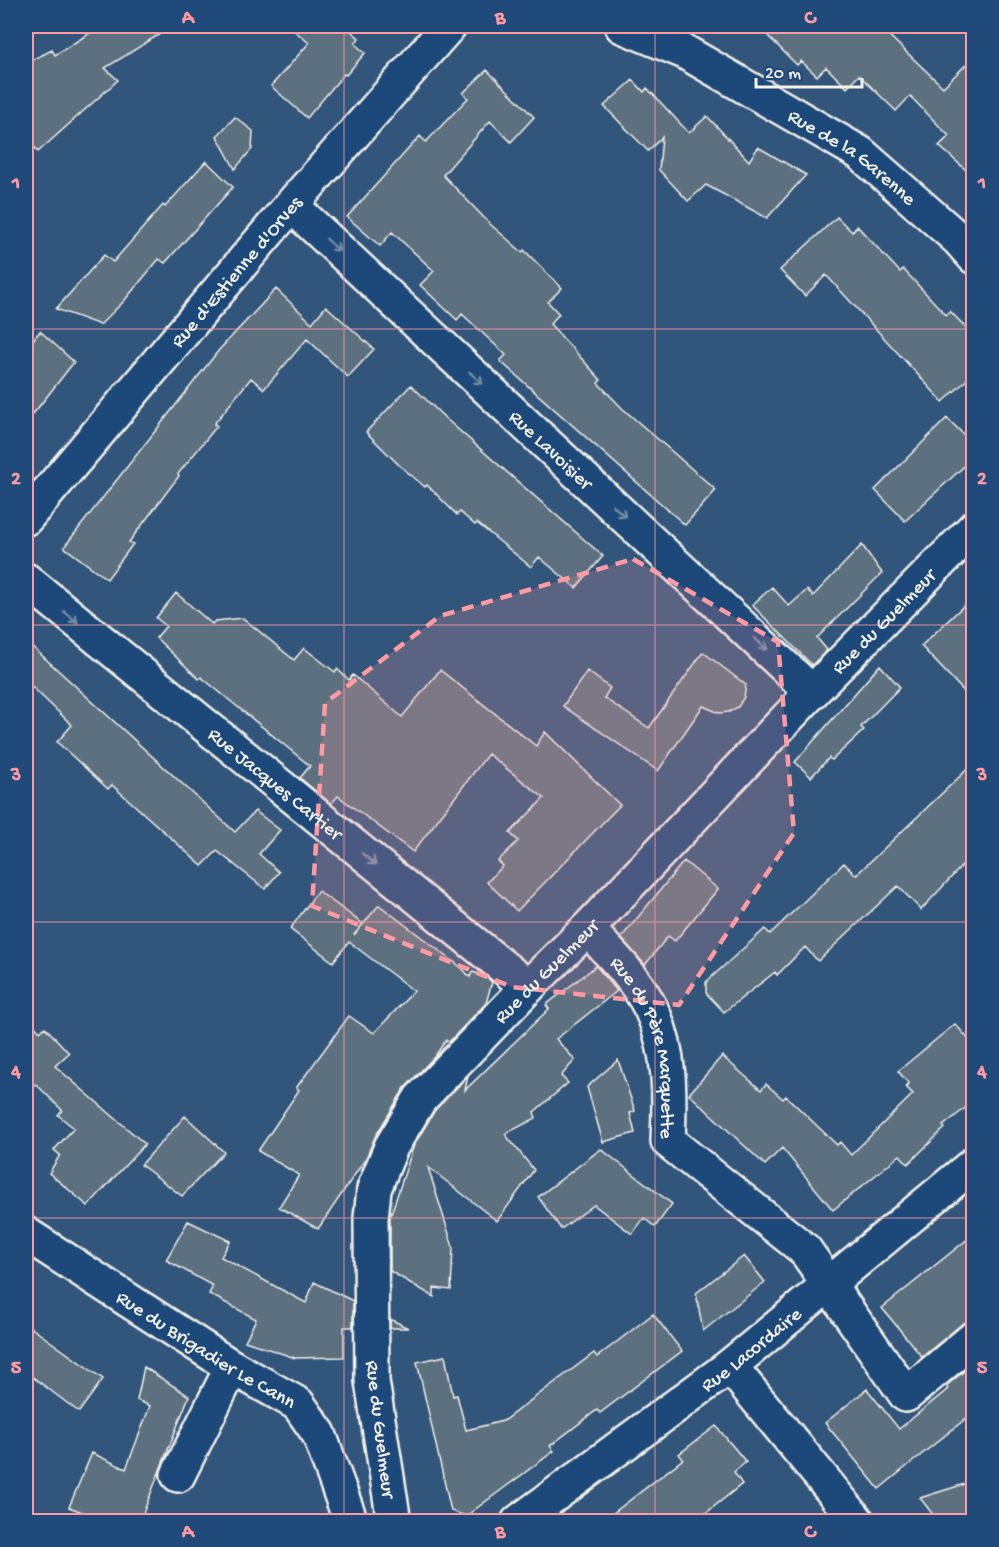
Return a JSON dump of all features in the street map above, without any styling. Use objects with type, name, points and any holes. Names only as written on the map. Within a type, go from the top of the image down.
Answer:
[{"type":"street","name":"Rue d'Estienne d'Orves","points":[[26,518],[291,205],[449,26]]},
{"type":"street","name":"Rue de la Garenne","points":[[622,26],[685,52],[860,153],[958,239],[974,257]]},
{"type":"street","name":"Rue Lavoisier","points":[[291,205],[812,692]]},
{"type":"street","name":"Rue du Guelmeur","points":[[394,1521],[372,1381],[371,1218],[374,1189],[391,1147],[420,1099],[587,929],[812,692],[974,528]]},
{"type":"street","name":"Rue Jacques Cartier","points":[[26,580],[528,987]]},
{"type":"street","name":"Rue du Père Marquette","points":[[587,929],[622,966],[651,1009],[665,1050],[670,1095],[668,1141],[806,1250],[906,1395],[974,1338]]},
{"type":"street","name":"Rue Lacordaire","points":[[518,1521],[730,1366],[974,1164]]},
{"type":"street","name":"Rue du Brigadier Le Cann","points":[[30,1246],[298,1404],[319,1434],[351,1521]]},
{"type":"street","points":[[730,1366],[858,1521]]},
{"type":"street","points":[[178,1475],[232,1367]]},
{"type":"highlighted area","points":[[633,559],[778,642],[794,833],[679,1005],[512,987],[312,906],[325,703],[440,616]]},
{"type":"building","points":[[101,26],[173,26],[105,68],[118,80],[38,152],[26,137],[26,63],[52,50],[55,55]]},
{"type":"building","points":[[289,26],[345,26],[359,38],[355,44],[365,53],[307,118],[271,86],[309,43]]},
{"type":"building","points":[[758,26],[879,26],[943,87],[974,57],[974,177],[939,146],[949,136],[910,96],[896,111],[859,75],[847,88],[826,67],[817,76],[801,61],[797,65]]},
{"type":"building","points":[[487,70],[534,117],[511,142],[490,121],[443,175],[490,224],[522,252],[524,250],[562,288],[548,302],[559,314],[550,324],[601,380],[598,383],[622,408],[716,490],[685,525],[500,361],[506,355],[462,314],[457,320],[420,285],[434,271],[392,232],[380,246],[347,217],[420,136],[426,142],[468,98],[463,93]]},
{"type":"building","points":[[633,80],[644,92],[647,88],[689,133],[707,116],[749,161],[758,147],[806,175],[767,218],[706,185],[688,201],[659,170],[662,137],[648,151],[604,106]]},
{"type":"building","points":[[235,117],[253,131],[252,149],[235,169],[217,136]]},
{"type":"building","points":[[206,161],[233,187],[165,263],[159,259],[124,301],[100,325],[56,309],[104,255],[113,262],[163,205],[165,207]]},
{"type":"building","points":[[837,217],[852,232],[857,226],[900,272],[903,269],[946,315],[950,311],[974,336],[974,373],[943,402],[826,275],[805,296],[780,270]]},
{"type":"building","points":[[276,289],[312,323],[326,306],[374,349],[348,377],[307,339],[264,389],[251,378],[214,424],[217,426],[178,474],[179,476],[129,542],[133,544],[107,579],[64,547],[219,350]]},
{"type":"building","points":[[40,331],[74,362],[26,423],[26,349]]},
{"type":"building","points":[[411,385],[445,418],[603,556],[576,588],[539,557],[531,567],[477,523],[475,525],[460,512],[457,515],[427,485],[425,487],[399,465],[366,432]]},
{"type":"building","points":[[947,418],[974,445],[974,457],[905,521],[875,490]]},
{"type":"building","points":[[862,545],[882,573],[817,638],[827,650],[812,665],[752,605],[772,587],[789,606],[807,590],[813,596]]},
{"type":"building","points":[[176,593],[212,624],[215,621],[243,618],[294,660],[304,648],[335,672],[337,669],[349,680],[353,675],[402,717],[440,670],[536,746],[545,732],[620,805],[517,911],[487,882],[503,866],[498,861],[518,841],[510,833],[544,798],[488,754],[413,852],[338,796],[331,804],[300,778],[310,766],[201,677],[199,679],[156,638],[166,626],[156,618]]},
{"type":"building","points":[[974,596],[974,702],[921,646]]},
{"type":"building","points":[[26,641],[235,832],[255,811],[280,830],[259,854],[279,872],[265,889],[217,851],[202,866],[112,785],[108,789],[57,742],[72,725],[26,681]]},
{"type":"building","points":[[703,652],[746,685],[744,697],[738,707],[729,712],[719,713],[703,706],[658,771],[563,706],[587,671],[610,688],[604,698],[649,728]]},
{"type":"building","points":[[880,665],[900,687],[861,727],[864,730],[832,760],[829,758],[811,777],[795,762]]},
{"type":"building","points":[[974,763],[974,853],[921,910],[898,886],[818,961],[805,947],[777,975],[775,972],[724,1012],[706,993],[706,982],[765,929],[770,934],[844,863],[856,875]]},
{"type":"building","points":[[684,861],[718,889],[675,941],[668,936],[645,965],[621,938]]},
{"type":"building","points":[[318,891],[363,924],[354,935],[379,905],[462,968],[470,977],[472,972],[485,976],[492,982],[486,1003],[449,1042],[446,1040],[435,1056],[404,1089],[375,1137],[366,1158],[318,1229],[279,1207],[299,1175],[258,1151],[299,1090],[296,1088],[349,1016],[374,1033],[414,991],[349,942],[333,962],[290,929]]},
{"type":"building","points":[[596,966],[617,991],[556,1039],[575,1060],[561,1076],[568,1083],[534,1112],[536,1118],[505,1134],[534,1170],[497,1221],[428,1167],[453,1247],[451,1290],[434,1288],[434,1297],[390,1271],[390,1217],[414,1145],[435,1110],[468,1076],[465,1090],[549,1009],[546,1005]]},
{"type":"building","points":[[26,1017],[40,1032],[45,1027],[69,1053],[55,1066],[145,1144],[88,1206],[49,1173],[60,1155],[54,1150],[74,1128],[58,1115],[62,1110],[36,1084],[26,1094]]},
{"type":"building","points":[[955,1024],[974,1045],[974,1101],[943,1126],[945,1128],[908,1164],[900,1155],[833,1210],[782,1148],[765,1165],[689,1094],[722,1056],[761,1090],[766,1084],[783,1099],[786,1096],[837,1145],[840,1142],[851,1155],[913,1094],[905,1086],[909,1084],[898,1071]]},
{"type":"building","points":[[618,1060],[635,1111],[630,1113],[635,1133],[603,1142],[587,1087]]},
{"type":"building","points":[[185,1116],[224,1152],[182,1196],[141,1165]]},
{"type":"building","points":[[601,1149],[672,1204],[655,1227],[644,1218],[632,1234],[594,1205],[561,1229],[538,1197]]},
{"type":"building","points":[[188,1221],[230,1241],[221,1257],[306,1303],[314,1282],[353,1301],[353,1327],[344,1327],[344,1357],[295,1358],[245,1341],[256,1319],[209,1294],[213,1286],[166,1260]]},
{"type":"building","points":[[974,1234],[974,1320],[962,1324],[922,1357],[882,1308]]},
{"type":"building","points":[[744,1256],[765,1282],[703,1331],[696,1293]]},
{"type":"building","points":[[653,1314],[682,1351],[600,1413],[597,1410],[550,1446],[554,1451],[466,1516],[451,1511],[417,1362],[445,1356],[453,1396],[457,1395],[466,1430],[503,1421],[594,1353],[597,1357]]},
{"type":"building","points":[[390,1319],[408,1328],[390,1328]]},
{"type":"building","points":[[26,1324],[103,1379],[79,1412],[26,1372]]},
{"type":"building","points":[[974,1363],[974,1421],[969,1416],[879,1489],[825,1423],[867,1389],[899,1429],[948,1389],[946,1386]]},
{"type":"building","points":[[144,1367],[189,1396],[140,1521],[106,1521],[69,1507],[92,1453],[126,1469],[150,1406],[137,1400]]},
{"type":"building","points":[[716,1426],[746,1462],[734,1472],[742,1484],[696,1521],[603,1521],[683,1459],[679,1454]]},
{"type":"building","points":[[974,1481],[974,1521],[938,1521],[920,1498]]}]
